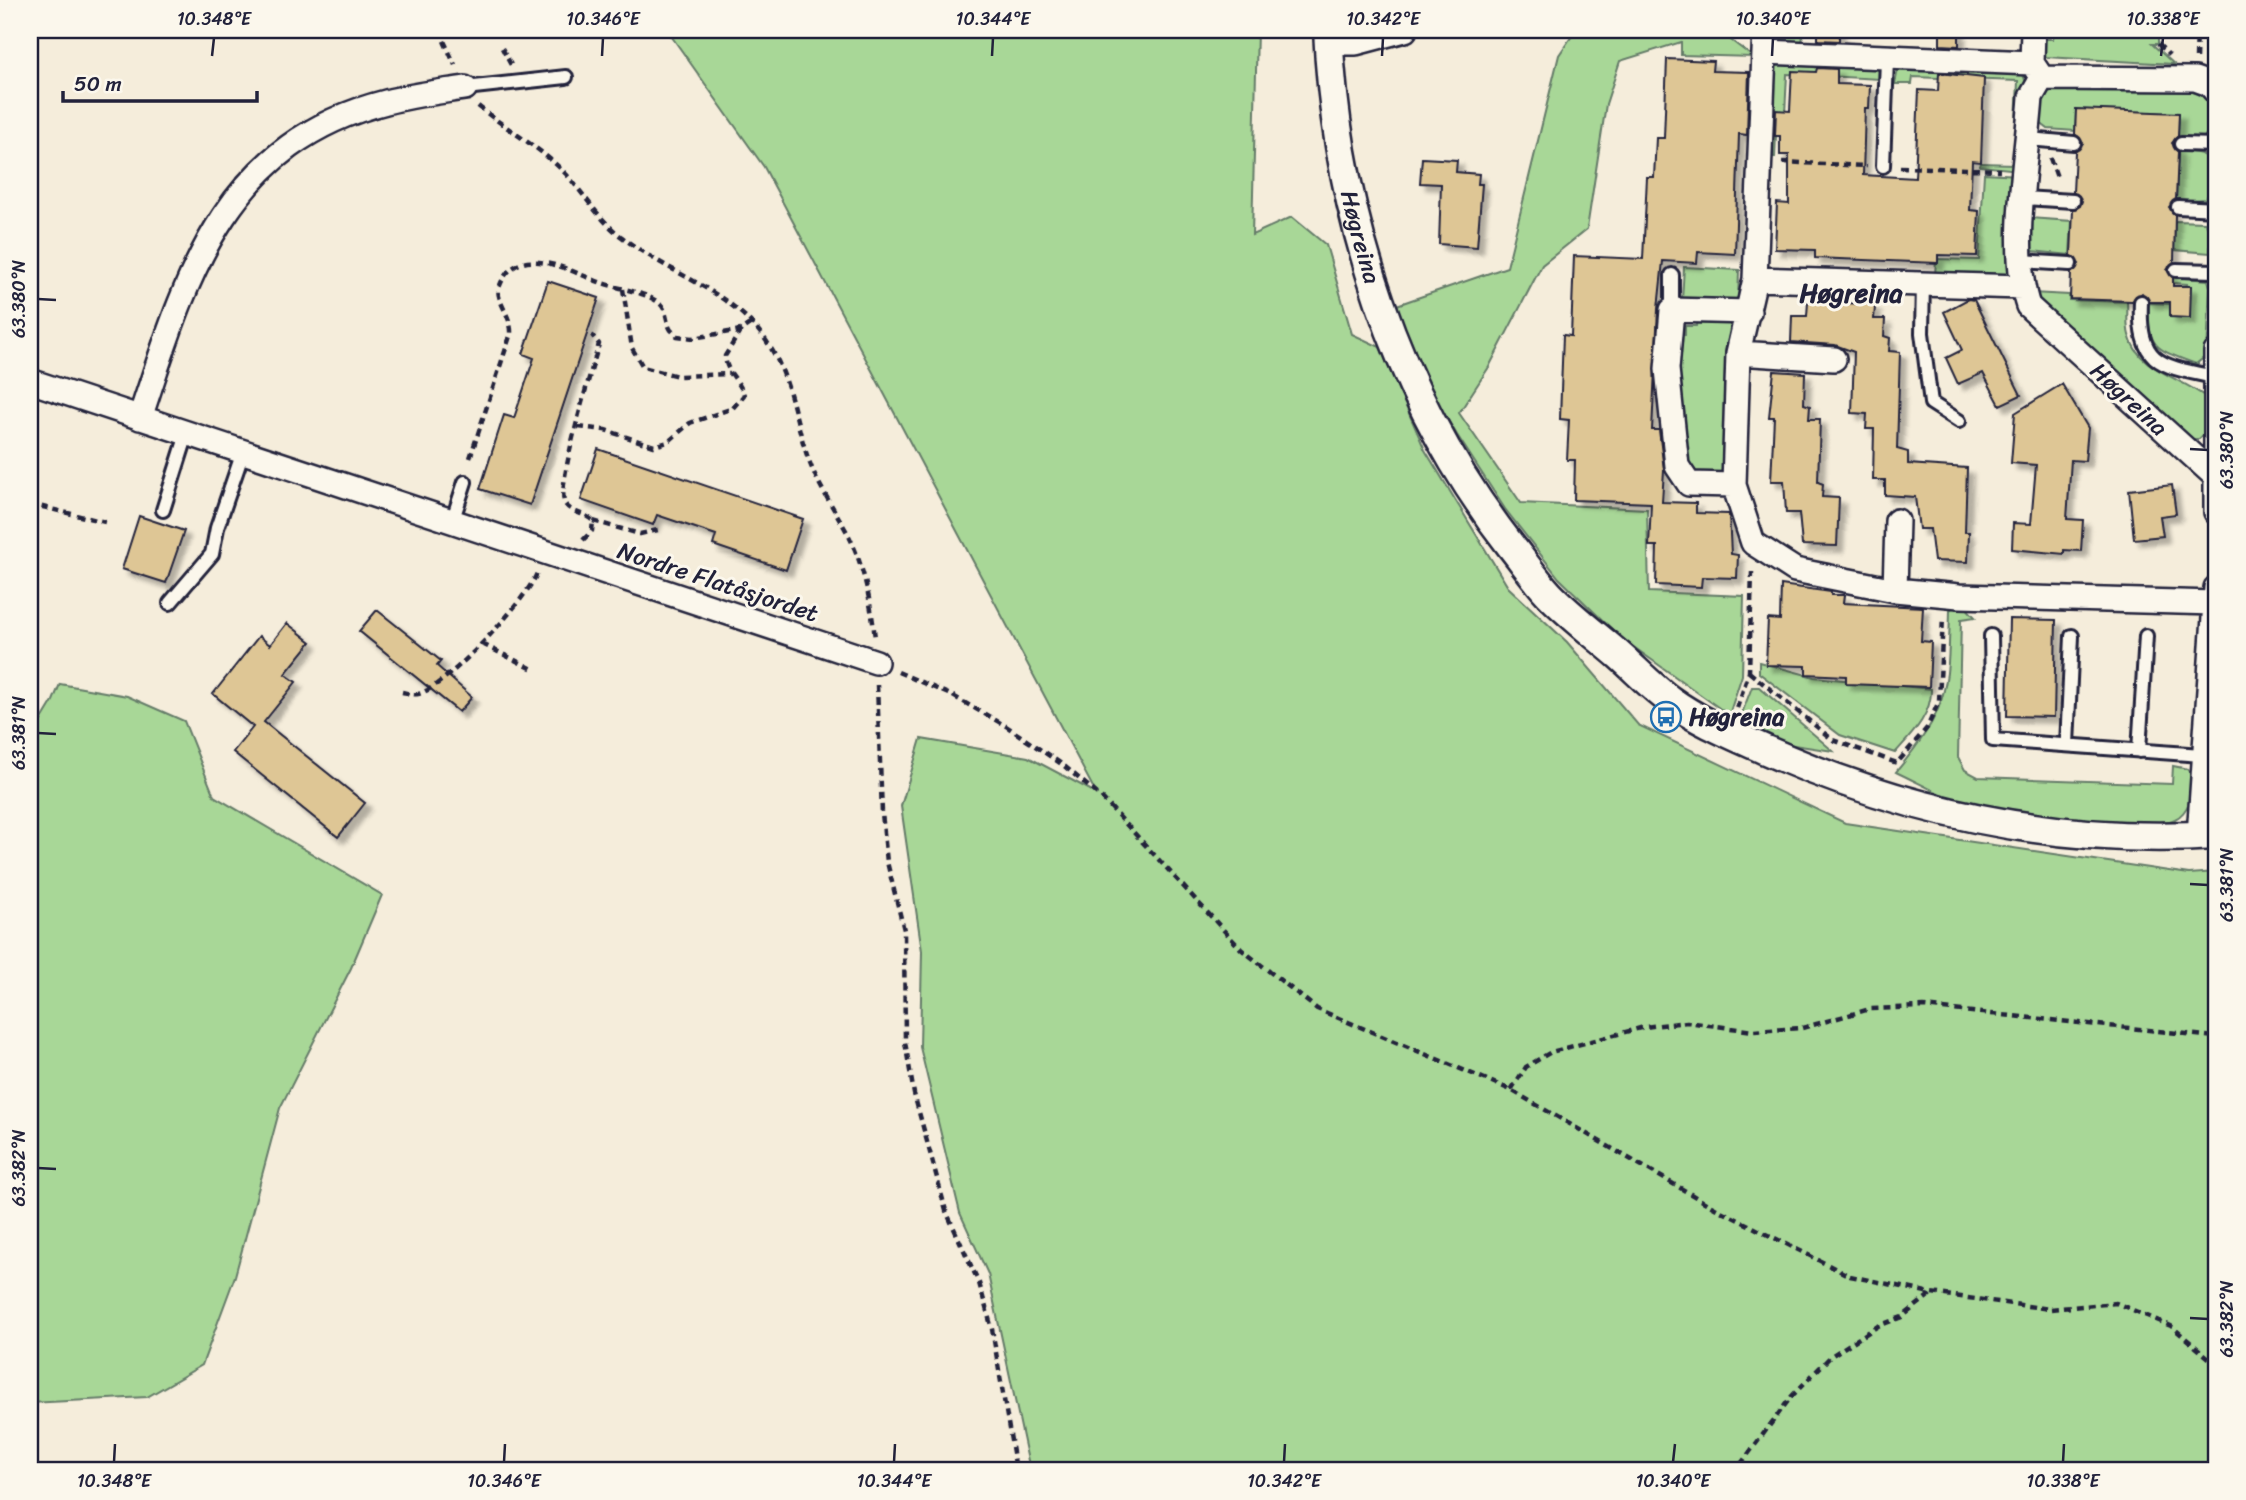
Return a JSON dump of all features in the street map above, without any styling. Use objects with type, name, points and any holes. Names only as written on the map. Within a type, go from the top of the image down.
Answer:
[{"type":"street","name":"Høgreina","points":[[1405,30],[1356,43],[1328,36],[1335,129],[1371,275],[1401,360],[1440,442],[1492,522],[1548,593],[1672,701],[1728,733],[1803,766],[1881,794],[1994,824],[2105,836],[2208,836],[2202,755],[2215,604],[1944,596],[1895,590],[1795,570],[1753,543]]},
{"type":"street","name":"Høgreina","points":[[2033,30],[2037,71],[2031,97],[2021,261],[2022,287],[2028,306],[2215,476]]},
{"type":"street","points":[[1753,543],[1734,485],[1738,353],[1755,279],[1764,41],[1887,59],[2037,71],[2195,79],[2209,84],[2216,92]]},
{"type":"street","points":[[140,418],[187,283],[206,241],[229,205],[258,173],[290,146],[332,122],[385,102],[465,88]]},
{"type":"street","points":[[1755,279],[2022,287]]},
{"type":"street","points":[[1734,485],[1689,484],[1677,466],[1667,369],[1672,310],[1749,312]]},
{"type":"street","points":[[2216,352],[2216,512]]},
{"type":"street","points":[[1738,353],[1834,359]]},
{"type":"street","name":"Nordre Flatåsjordet","points":[[30,381],[876,662]]},
{"type":"street","points":[[1895,590],[1897,521]]},
{"type":"lane","points":[[1883,166],[1887,59]]},
{"type":"lane","points":[[465,88],[566,77]]},
{"type":"lane","points":[[2028,139],[2074,143]]},
{"type":"lane","points":[[2181,144],[2216,145]]},
{"type":"lane","points":[[2023,198],[2073,201]]},
{"type":"lane","points":[[2178,207],[2216,209]]},
{"type":"lane","points":[[2021,261],[2070,264]]},
{"type":"lane","points":[[2176,270],[2216,271]]},
{"type":"lane","points":[[1672,275],[1672,310]]},
{"type":"lane","points":[[1923,282],[1922,333],[1931,403],[1959,421]]},
{"type":"lane","points":[[2141,302],[2139,332],[2156,360],[2179,370],[2215,377]]},
{"type":"lane","points":[[163,510],[187,434]]},
{"type":"lane","points":[[170,603],[212,554],[217,528],[243,453]]},
{"type":"lane","points":[[452,522],[465,482]]},
{"type":"lane","points":[[1991,636],[1993,740],[2202,755]]},
{"type":"lane","points":[[2067,746],[2071,636]]},
{"type":"lane","points":[[2139,751],[2146,636]]},
{"type":"path","points":[[439,30],[465,88],[475,103],[536,147],[566,174],[592,208],[620,236],[653,259],[713,290],[751,323],[772,349],[787,380],[801,441],[862,568],[875,635],[887,862],[904,930],[905,1042],[914,1094],[946,1211],[979,1283],[992,1329],[1016,1470]]},
{"type":"path","points":[[470,458],[511,333],[509,316],[498,294],[509,273],[528,262],[550,262],[659,303],[666,312],[671,330],[677,336],[693,338],[741,330]]},
{"type":"path","points":[[623,289],[632,348],[643,367],[678,376],[730,374]]},
{"type":"path","points":[[578,427],[605,430],[648,445],[661,445],[675,438],[690,423],[738,404],[743,390],[730,374],[725,356],[741,330],[751,323]]},
{"type":"path","points":[[592,335],[599,344],[567,461],[563,499],[568,507],[593,521],[640,534],[658,530]]},
{"type":"path","points":[[30,504],[105,522]]},
{"type":"path","points":[[581,565],[575,547],[592,531],[593,521]]},
{"type":"path","points":[[1728,733],[1749,673],[1753,543]]},
{"type":"path","points":[[402,692],[417,694],[433,687],[482,644],[524,598],[534,581],[543,553]]},
{"type":"path","points":[[1749,673],[1833,740],[1897,763],[1927,728],[1939,701],[1944,596]]},
{"type":"path","points":[[482,644],[533,669]]},
{"type":"path","points":[[876,662],[953,696],[1006,726],[1062,765],[1102,798],[1241,949],[1317,1009],[1511,1090],[1713,1207],[1850,1276],[1931,1293],[2050,1309],[2116,1303],[2171,1326],[2216,1364]]},
{"type":"path","points":[[1511,1090],[1526,1067],[1551,1052],[1644,1027],[1687,1022],[1752,1031],[1802,1028],[1870,1009],[1924,1007],[2216,1037]]},
{"type":"path","points":[[1730,1470],[1740,1467],[1791,1397],[1831,1356],[1878,1326],[1902,1317],[1931,1293]]},
{"type":"green space","points":[[667,30],[1257,30],[1252,235],[1292,217],[1326,245],[1352,334],[1380,347],[1425,450],[1508,587],[1567,642],[1638,725],[1845,823],[2189,874],[2216,872],[2216,1470],[1030,1470],[988,1274],[960,1213],[920,1047],[922,951],[901,806],[921,739],[1028,757],[1096,793],[764,167]]},
{"type":"green space","points":[[1576,30],[1736,30],[1728,38],[1753,57],[1681,55],[1681,42],[1620,61],[1606,104],[1587,229],[1542,265],[1489,367],[1459,413],[1521,503],[1647,509],[1649,592],[1744,596],[1742,675],[1729,715],[1621,638],[1559,578],[1505,509],[1457,435],[1409,355],[1394,306],[1507,267],[1559,55]]},
{"type":"green space","points":[[1772,30],[1803,30],[1802,47],[1772,46]]},
{"type":"green space","points":[[2054,30],[2188,30],[2188,33],[2158,33],[2158,44],[2152,44],[2174,64],[2045,57],[2039,51],[2038,39],[2053,39]]},
{"type":"green space","points":[[1768,63],[1879,67],[1880,79],[1787,74],[1785,114],[1777,114],[1775,157],[1765,157]]},
{"type":"green space","points":[[1898,69],[2022,72],[2025,80],[2019,170],[1980,166],[1981,163],[2014,164],[2018,81],[1913,77],[1912,84],[1895,84]]},
{"type":"green space","points":[[2063,86],[2193,91],[2207,99],[2215,124],[2204,137],[2178,137],[2179,115],[2076,111],[2075,131],[2048,129],[2039,122],[2039,107],[2047,89]]},
{"type":"green space","points":[[2178,151],[2201,154],[2212,162],[2214,182],[2205,199],[2176,201]]},
{"type":"green space","points":[[1984,173],[2019,175],[2014,281],[1935,276],[1936,259],[1979,260]]},
{"type":"green space","points":[[2029,218],[2072,221],[2070,255],[2032,251],[2027,246]]},
{"type":"green space","points":[[2175,221],[2205,222],[2211,234],[2210,253],[2174,250]]},
{"type":"green space","points":[[1684,267],[1739,270],[1738,302],[1682,300]]},
{"type":"green space","points":[[2173,277],[2208,280],[2210,287],[2207,355],[2196,364],[2163,350],[2152,338],[2149,303],[2170,304],[2170,312],[2186,313],[2187,284],[2173,283]]},
{"type":"green space","points":[[2031,293],[2069,295],[2069,300],[2127,302],[2128,331],[2134,347],[2150,365],[2204,396],[2206,432],[2199,439],[2188,439]]},
{"type":"green space","points":[[1697,318],[1731,321],[1725,473],[1692,473],[1684,462],[1675,335],[1685,335],[1685,326],[1696,326]]},
{"type":"green space","points":[[1960,601],[1975,617],[1961,619],[1958,757],[1965,770],[1978,777],[2172,784],[2173,766],[2188,769],[2194,777],[2190,800],[2184,811],[2175,819],[2157,824],[2100,824],[2032,817],[1954,800],[1896,772],[1927,731],[1936,714],[1946,680],[1950,610]]},
{"type":"green space","points":[[1759,662],[1814,677],[1931,689],[1928,707],[1919,724],[1895,753],[1840,735],[1759,673]]},
{"type":"green space","points":[[60,684],[127,696],[184,721],[214,796],[382,895],[351,968],[280,1108],[235,1276],[202,1365],[147,1397],[30,1403],[30,739]]},
{"type":"green space","points":[[1752,687],[1759,687],[1833,751],[1787,744],[1739,721]]},
{"type":"building","points":[[1818,30],[1839,30],[1839,41],[1818,40]]},
{"type":"building","points":[[1940,30],[1959,30],[1959,46],[1940,45]]},
{"type":"building","points":[[1667,59],[1713,61],[1712,71],[1749,72],[1747,135],[1739,134],[1735,254],[1698,252],[1697,263],[1663,261],[1658,309],[1652,430],[1659,430],[1664,470],[1662,502],[1696,503],[1696,513],[1729,514],[1731,554],[1738,555],[1737,578],[1702,577],[1701,587],[1656,585],[1657,546],[1649,546],[1651,503],[1574,500],[1575,460],[1567,460],[1569,420],[1560,419],[1563,335],[1571,336],[1574,256],[1643,259],[1647,177],[1654,177],[1656,138],[1664,138]]},
{"type":"building","points":[[1817,68],[1837,69],[1837,84],[1870,85],[1869,108],[1865,108],[1863,175],[1915,178],[1919,90],[1938,91],[1939,73],[1984,78],[1981,162],[1972,161],[1970,210],[1979,211],[1977,256],[1938,255],[1938,263],[1815,258],[1815,250],[1775,249],[1777,203],[1789,204],[1789,155],[1780,155],[1780,136],[1775,136],[1776,110],[1790,111],[1792,71],[1816,72]]},
{"type":"building","points":[[2076,109],[2179,113],[2178,136],[2172,143],[2178,152],[2176,199],[2169,207],[2175,215],[2174,262],[2167,270],[2173,278],[2173,286],[2191,286],[2190,318],[2170,317],[2170,302],[2150,302],[2142,293],[2132,301],[2070,299],[2071,273],[2079,264],[2071,255],[2073,210],[2080,206],[2082,201],[2073,192],[2075,152],[2083,143],[2075,134]]},
{"type":"building","points":[[1422,158],[1457,160],[1456,172],[1479,174],[1478,184],[1482,184],[1477,247],[1439,244],[1441,184],[1420,183]]},
{"type":"building","points":[[548,281],[599,298],[530,505],[480,489],[504,415],[514,418],[534,358],[523,354]]},
{"type":"building","points":[[1968,299],[1974,300],[2021,395],[2000,405],[1983,373],[1958,384],[1946,358],[1962,350],[1944,312]]},
{"type":"building","points":[[1808,302],[1871,304],[1875,307],[1874,319],[1885,319],[1884,336],[1890,338],[1889,351],[1900,352],[1897,449],[1908,452],[1908,464],[1967,468],[1965,532],[1969,532],[1968,562],[1934,561],[1930,529],[1919,529],[1915,497],[1885,495],[1885,480],[1873,480],[1874,429],[1866,429],[1867,414],[1852,413],[1854,352],[1835,345],[1791,342],[1792,316],[1807,316]]},
{"type":"building","points":[[1774,371],[1805,373],[1804,404],[1810,406],[1809,419],[1820,419],[1818,482],[1823,484],[1822,497],[1839,498],[1837,546],[1802,545],[1799,513],[1786,513],[1784,481],[1771,481],[1774,417],[1769,417]]},
{"type":"building","points":[[2062,384],[2088,428],[2085,461],[2071,460],[2067,519],[2083,520],[2081,551],[2064,550],[2064,554],[2012,549],[2013,523],[2031,524],[2036,465],[2011,463],[2015,413]]},
{"type":"building","points":[[598,449],[803,519],[786,570],[713,545],[716,535],[657,515],[653,525],[581,500]]},
{"type":"building","points":[[2172,485],[2176,514],[2160,516],[2163,536],[2134,539],[2129,490]]},
{"type":"building","points":[[139,516],[184,531],[166,583],[122,569]]},
{"type":"building","points":[[1781,585],[1844,595],[1843,603],[1923,607],[1921,641],[1931,642],[1929,687],[1846,684],[1846,676],[1806,674],[1806,666],[1766,665],[1768,619],[1780,620]]},
{"type":"building","points":[[377,610],[441,661],[437,666],[472,697],[459,712],[359,631]]},
{"type":"building","points":[[2009,619],[2056,620],[2054,717],[2007,716]]},
{"type":"building","points":[[287,623],[311,642],[285,674],[296,682],[264,722],[365,803],[338,837],[233,752],[253,727],[213,694],[259,636],[270,645]]},
{"type":"place","name":"Høgreina","points":[[1666,717]]},
{"type":"district","name":"Høgreina","points":[[1851,293]]}]
